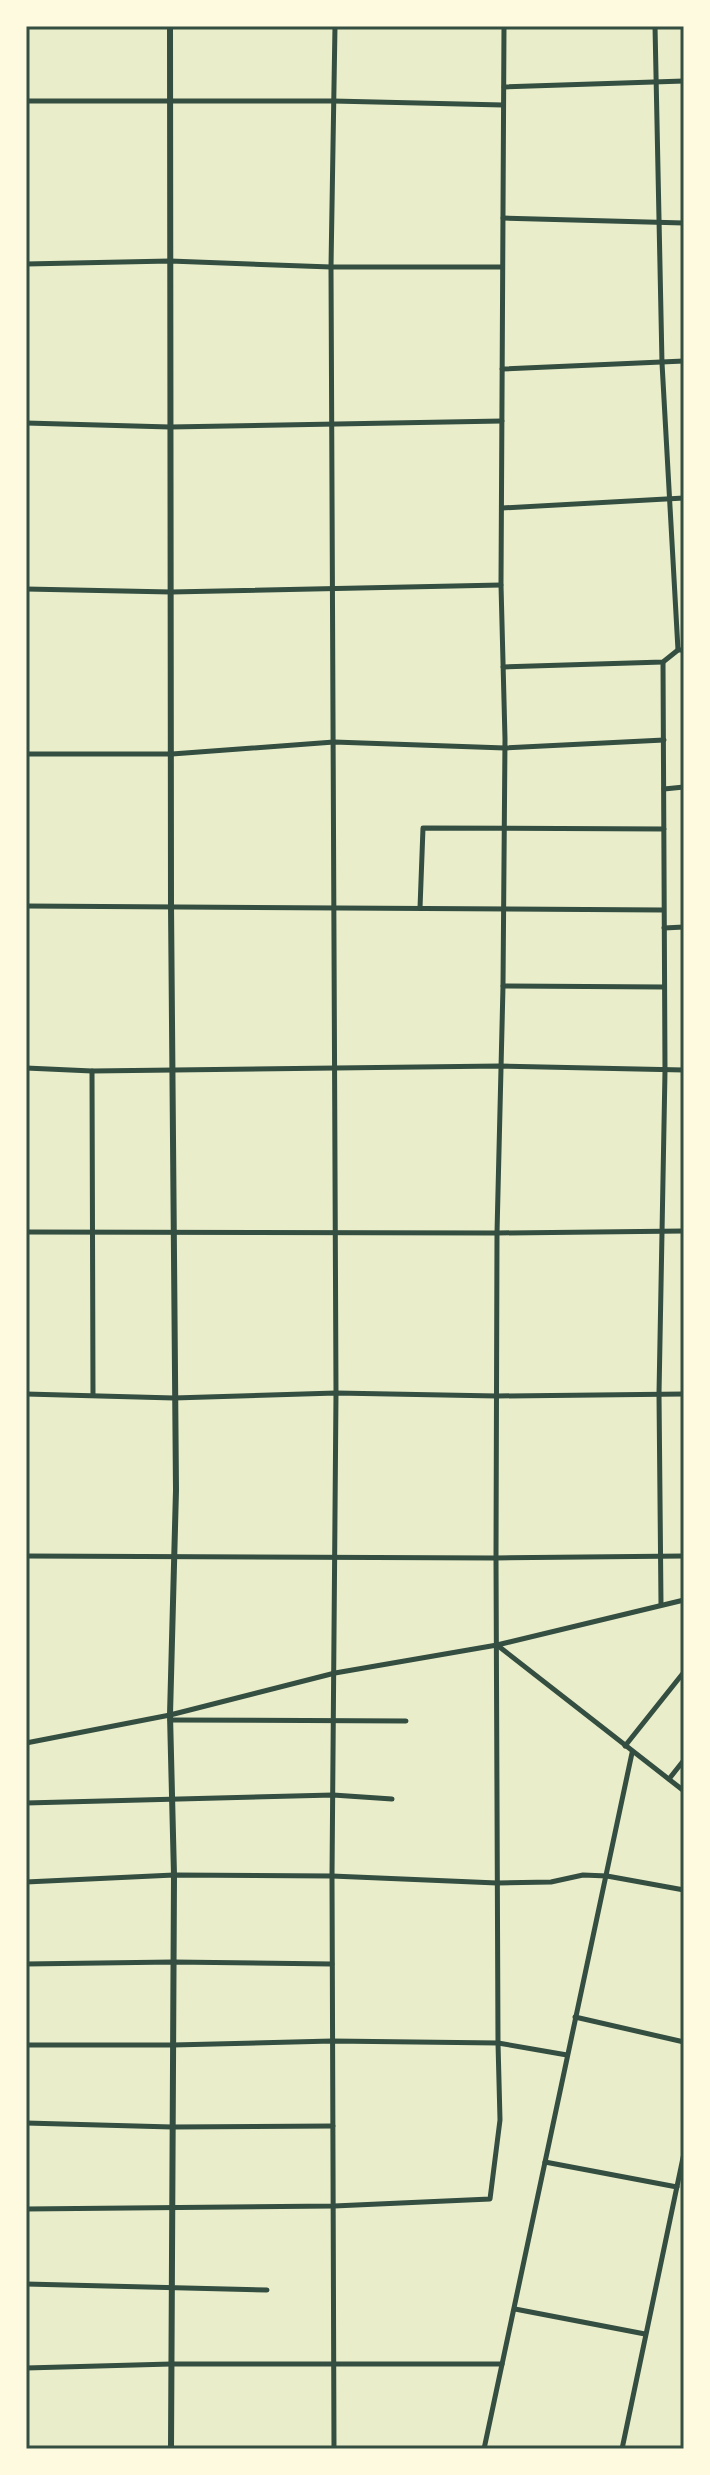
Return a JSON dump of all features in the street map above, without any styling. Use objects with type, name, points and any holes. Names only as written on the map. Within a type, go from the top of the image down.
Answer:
[{"type":"street","points":[[170,26],[171,905],[176,1490],[170,1718],[174,1875],[171,2449]]},
{"type":"street","points":[[334,2449],[332,1876],[336,1557],[336,908],[331,267],[335,26]]},
{"type":"street","points":[[26,2209],[334,2206],[490,2199],[500,2120],[496,1558],[497,1233],[505,748],[501,585],[504,26]]},
{"type":"street","points":[[503,667],[663,662],[681,650],[662,363],[655,26]]},
{"type":"street","points":[[504,87],[684,81]]},
{"type":"street","points":[[26,101],[333,101],[503,105]]},
{"type":"street","points":[[503,218],[684,223]]},
{"type":"street","points":[[26,264],[170,261],[331,267],[502,267]]},
{"type":"street","points":[[502,369],[684,361]]},
{"type":"street","points":[[26,423],[170,427],[502,421]]},
{"type":"street","points":[[502,508],[684,498]]},
{"type":"street","points":[[26,589],[171,592],[501,585]]},
{"type":"street","points":[[661,1604],[659,1394],[665,1071],[663,662]]},
{"type":"street","points":[[26,754],[172,754],[334,742],[505,748],[664,740]]},
{"type":"street","points":[[664,789],[684,787]]},
{"type":"street","points":[[420,908],[423,828],[664,829]]},
{"type":"street","points":[[26,906],[663,910]]},
{"type":"street","points":[[664,928],[684,927]]},
{"type":"street","points":[[503,986],[664,987]]},
{"type":"street","points":[[26,1068],[92,1071],[500,1066],[684,1070]]},
{"type":"street","points":[[92,1071],[93,1394]]},
{"type":"street","points":[[26,1232],[684,1231]]},
{"type":"street","points":[[26,1394],[174,1398],[336,1393],[497,1396],[684,1394]]},
{"type":"street","points":[[26,1556],[684,1556]]},
{"type":"street","points":[[26,1743],[170,1718],[335,1673],[497,1645],[684,1600]]},
{"type":"street","points":[[497,1645],[684,1791]]},
{"type":"street","points":[[625,1746],[684,1672]]},
{"type":"street","points":[[170,1718],[406,1721]]},
{"type":"street","points":[[484,2449],[632,1753]]},
{"type":"street","points":[[669,1779],[684,1760]]},
{"type":"street","points":[[26,1803],[333,1795],[392,1799]]},
{"type":"street","points":[[26,1882],[174,1875],[332,1876],[497,1883],[551,1882],[583,1875],[607,1876],[684,1890]]},
{"type":"street","points":[[26,1964],[332,1964]]},
{"type":"street","points":[[575,2017],[684,2042]]},
{"type":"street","points":[[26,2045],[332,2041],[498,2043],[567,2055]]},
{"type":"street","points":[[26,2123],[172,2127],[333,2126]]},
{"type":"street","points":[[622,2449],[684,2153]]},
{"type":"street","points":[[545,2162],[677,2187]]},
{"type":"street","points":[[26,2284],[267,2290]]},
{"type":"street","points":[[515,2309],[645,2334]]},
{"type":"street","points":[[26,2368],[171,2364],[502,2364]]}]
